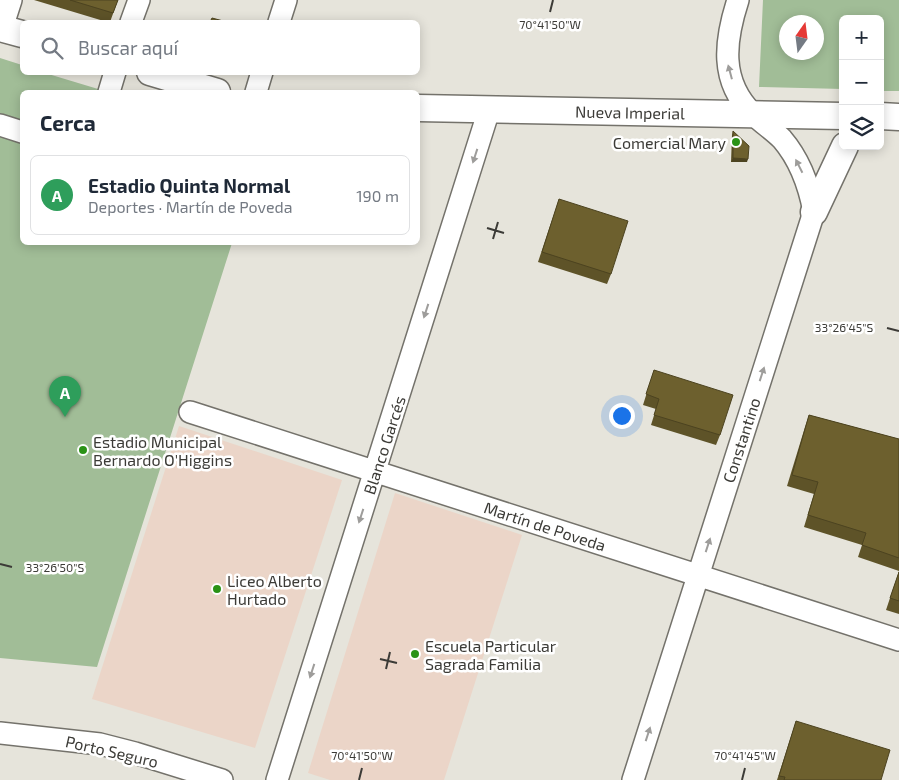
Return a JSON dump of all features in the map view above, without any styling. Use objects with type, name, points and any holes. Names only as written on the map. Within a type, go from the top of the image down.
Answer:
[{"type":"main road","points":[[160,75],[210,90]]},
{"type":"main road","name":"Nueva Imperial","points":[[420,108],[839,116]]},
{"type":"main road","points":[[884,116],[899,117]]},
{"type":"main road","points":[[814,212],[843,150]]},
{"type":"street","points":[[8,30],[11,0]]},
{"type":"street","points":[[132,20],[139,0]]},
{"type":"street","points":[[280,20],[286,0]]},
{"type":"street","points":[[738,0],[728,34],[728,62],[735,88],[753,115],[778,135],[794,157],[810,192],[814,212]]},
{"type":"street","points":[[110,90],[115,75]]},
{"type":"street","points":[[257,90],[261,75]]},
{"type":"street","name":"Blanco Garcés","points":[[278,780],[489,110]]},
{"type":"street","points":[[0,125],[20,131]]},
{"type":"street","name":"Constantino","points":[[633,780],[814,212]]},
{"type":"street","name":"Martín de Poveda","points":[[190,412],[899,640]]},
{"type":"street","name":"Porto Seguro","points":[[0,733],[100,744],[222,780]]},
{"type":"shaded area","name":"Liceo Alberto Hurtado","points":[[179,426],[342,480],[255,748],[92,699]]},
{"type":"shaded area","name":"Escuela Particular Sagrada Familia","points":[[395,493],[522,535],[444,780],[330,780],[308,773]]},
{"type":"green space","points":[[763,0],[899,0],[899,91],[884,91],[884,15],[839,15],[839,89],[759,87]]},
{"type":"green space","name":"Estadio Municipal Bernardo O'Higgins","points":[[0,58],[20,64],[20,75],[52,75],[101,90],[20,90],[20,245],[231,245],[97,667],[0,658]]},
{"type":"building","points":[[70,0],[118,0],[113,13]]},
{"type":"building","name":"Comercial Mary","points":[[733,131],[749,146],[748,159],[733,158]]},
{"type":"building","points":[[559,199],[628,221],[611,274],[542,252]]},
{"type":"building","points":[[654,370],[733,395],[720,435],[654,415],[659,399],[646,394]]},
{"type":"building","points":[[809,415],[899,439],[899,558],[862,545],[866,533],[808,515],[818,482],[792,475]]},
{"type":"building","points":[[899,572],[899,601],[890,598]]},
{"type":"building","points":[[796,721],[890,750],[881,780],[784,780],[785,777],[779,776]]},
{"type":"place","name":"Comercial Mary","points":[[736,142]]},
{"type":"place","name":"Estadio Quinta Normal","points":[[65,417]]},
{"type":"place","name":"Estadio Municipal Bernardo O'Higgins","points":[[83,450]]},
{"type":"place","name":"Liceo Alberto Hurtado","points":[[217,589]]},
{"type":"place","name":"Escuela Particular Sagrada Familia","points":[[415,654]]}]
